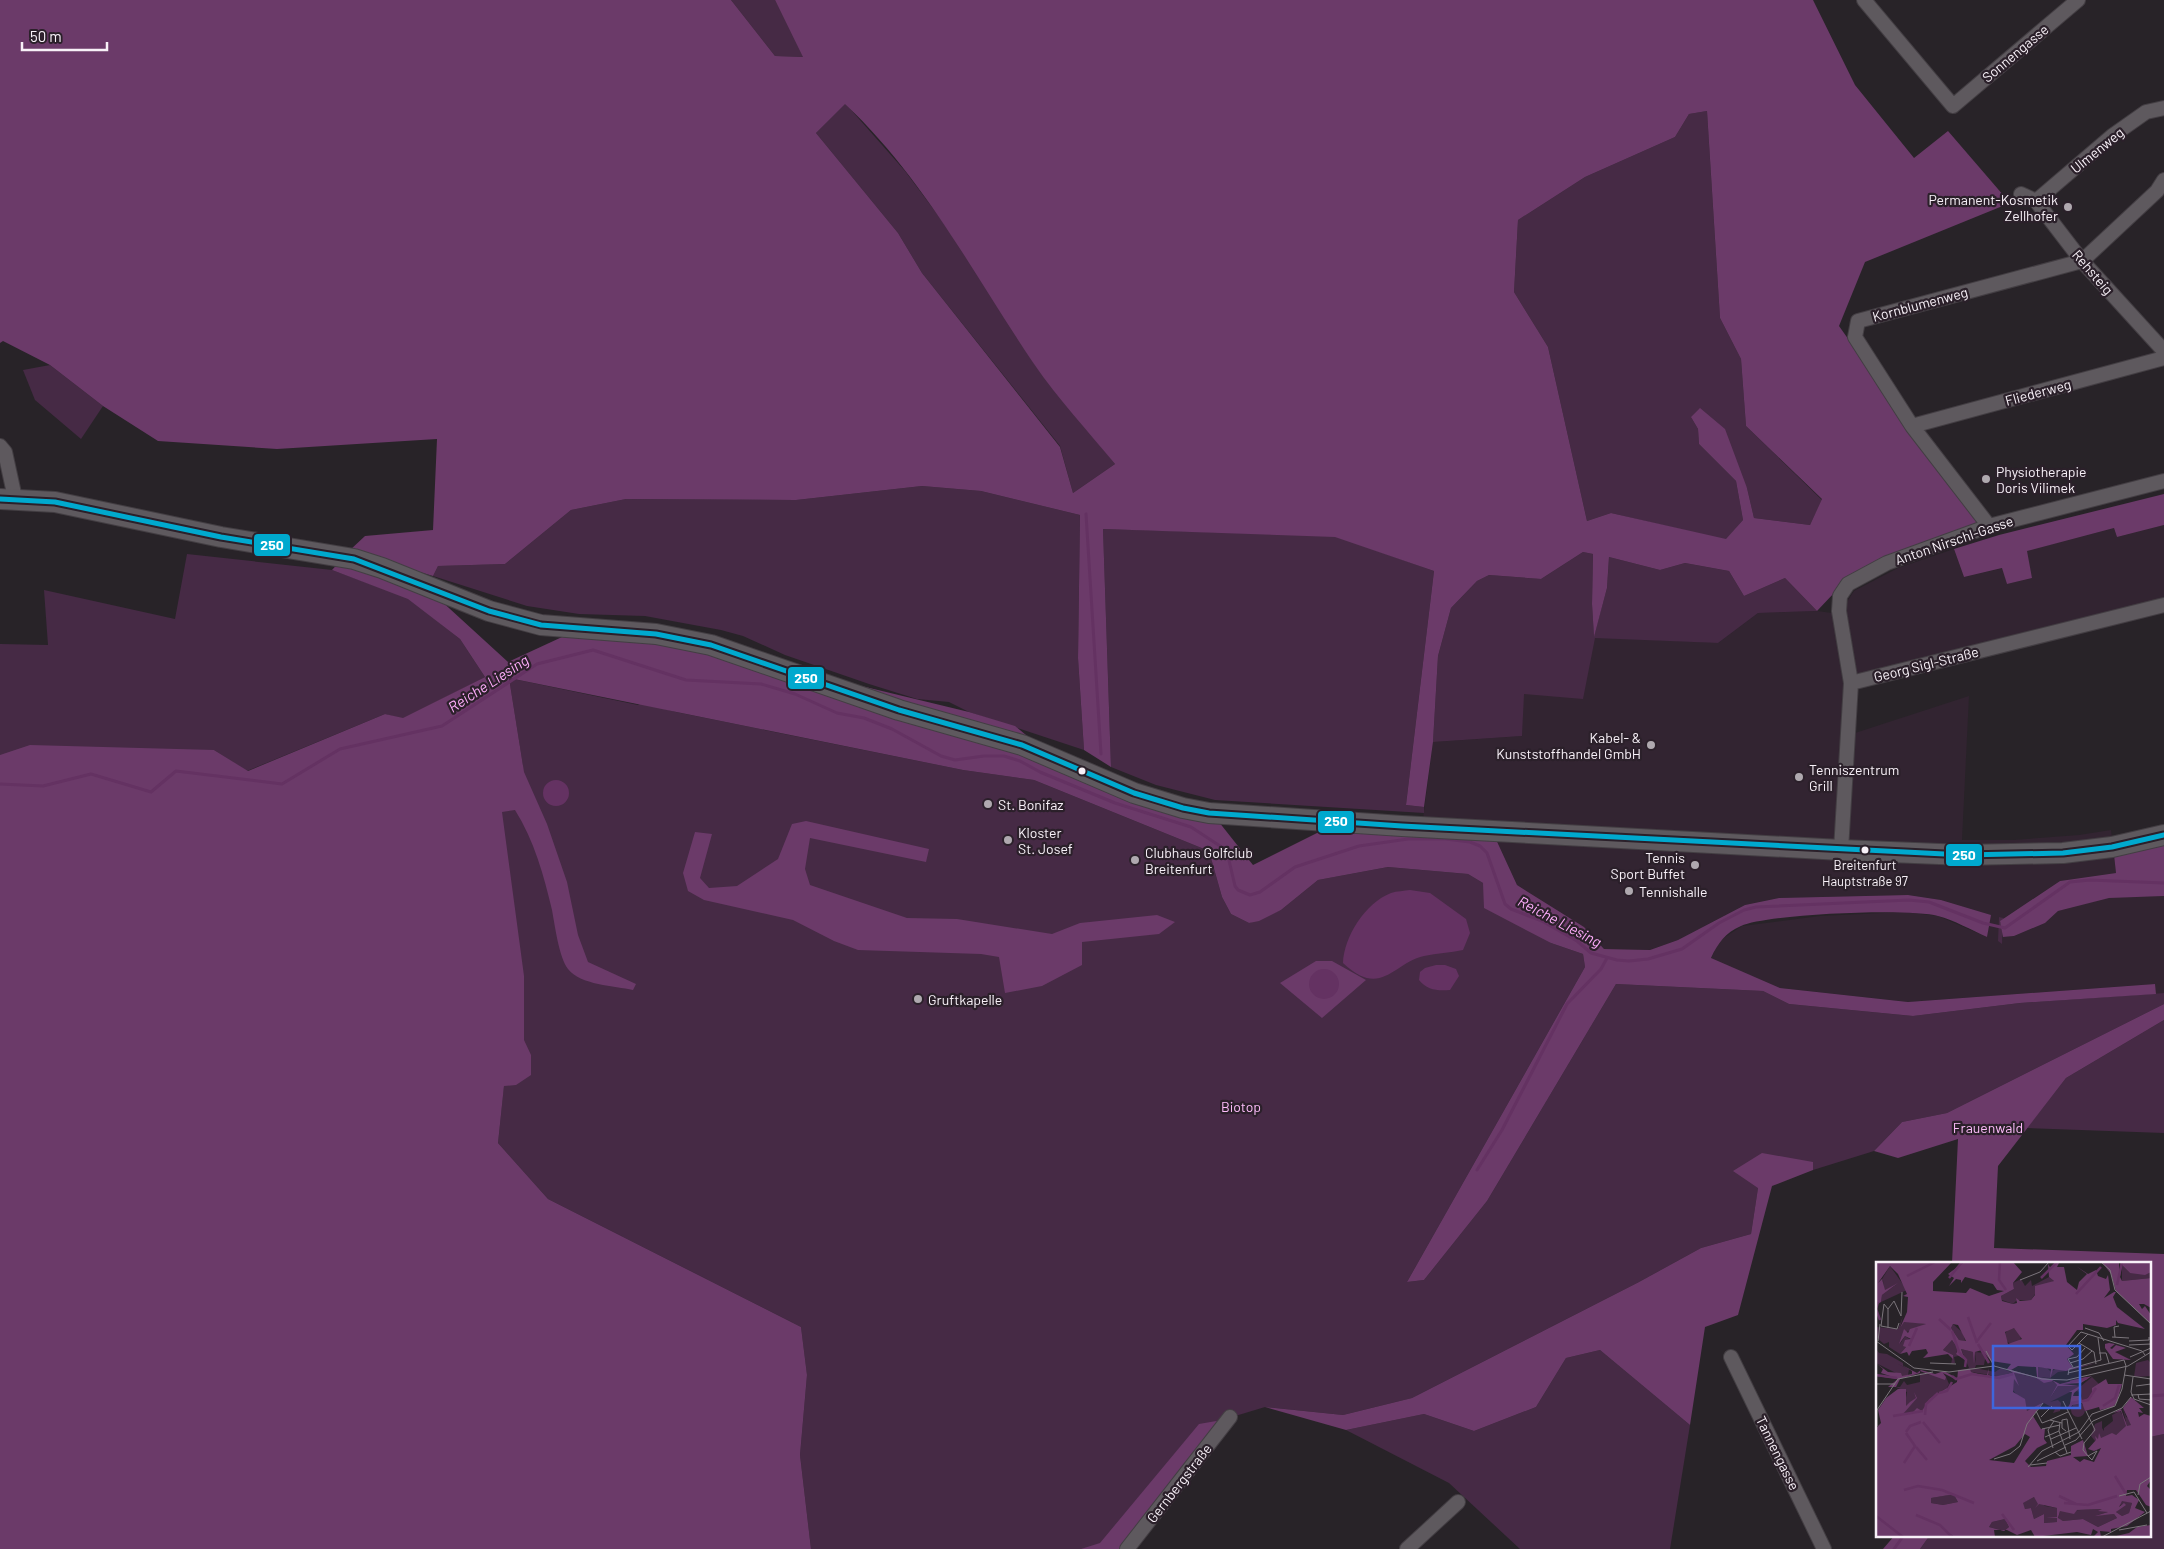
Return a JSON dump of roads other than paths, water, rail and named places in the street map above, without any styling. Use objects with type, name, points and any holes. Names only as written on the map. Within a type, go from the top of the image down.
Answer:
[{"type":"main road","points":[[7,498],[55,502],[221,537],[354,559],[382,568],[489,611],[541,625],[656,634],[711,644],[899,710],[1013,742],[1076,766],[1134,792],[1200,811],[1280,819],[1841,850],[2026,855],[2112,847],[2164,835]]},
{"type":"street","name":"Sonnengasse","points":[[1864,0],[1953,106],[2078,0]]},
{"type":"street","name":"Ulmenweg","points":[[2036,201],[2112,136],[2146,112],[2164,108]]},
{"type":"street","name":"Kornblumenweg","points":[[1989,526],[1912,426],[1855,337],[1858,321],[2082,261],[2157,191],[2164,180]]},
{"type":"street","name":"Rehsteig","points":[[2021,194],[2036,201],[2082,261],[2164,351]]},
{"type":"street","name":"Fliederweg","points":[[1912,426],[2164,358]]},
{"type":"street","points":[[0,446],[5,452],[7,498]]},
{"type":"street","name":"Anton Nirschl-Gasse","points":[[1850,683],[1839,611],[1840,596],[1848,584],[1887,563],[1989,526],[2164,481]]},
{"type":"street","name":"Georg Sigl-Straße","points":[[1850,683],[2164,604]]},
{"type":"street","points":[[1841,850],[1850,683]]},
{"type":"street","name":"Tannengasse","points":[[1732,1357],[1824,1549]]},
{"type":"street","name":"Gernbergstraße","points":[[1127,1549],[1230,1417]]},
{"type":"street","points":[[1408,1549],[1458,1502]]},
{"type":"waterway","points":[[1086,514],[1101,754]]},
{"type":"waterway","name":"Reiche Liesing","points":[[0,784],[43,786],[91,774],[151,792],[176,771],[282,784],[340,749],[442,726],[537,664],[593,650],[686,680],[761,684],[795,694],[837,713],[864,718],[892,729],[941,756],[955,760],[984,756],[1004,756],[1020,761],[1040,772],[1115,803],[1191,827],[1220,846],[1228,856],[1235,886],[1238,890],[1250,895],[1260,892],[1295,867],[1359,846],[1408,839],[1446,839],[1470,842],[1480,846],[1487,853],[1505,904],[1511,909],[1542,921],[1577,941],[1591,953],[1617,960],[1648,959],[1682,949],[1719,923],[1744,910],[1756,907],[1909,900],[1929,902],[1983,923],[2005,928],[2070,882],[2090,880],[2164,883]]},
{"type":"waterway","points":[[1477,1170],[1502,1130],[1567,1004],[1601,969],[1607,958]]},
{"type":"waterway","points":[[2152,1396],[2164,1395]]},
{"type":"waterway","points":[[1894,1549],[1903,1536]]},
{"type":"place","name":"Permanent-Kosmetik Zellhofer","points":[[2068,207]]},
{"type":"place","name":"Physiotherapie Doris Vilimek","points":[[1986,479]]},
{"type":"place","name":"Kabel- & Kunststoffhandel GmbH","points":[[1651,745]]},
{"type":"place","name":"Tenniszentrum Grill","points":[[1799,777]]},
{"type":"place","name":"St. Bonifaz","points":[[988,804]]},
{"type":"place","name":"Kloster St. Josef","points":[[1008,840]]},
{"type":"place","name":"Breitenfurt Hauptstraße 97","points":[[1865,850]]},
{"type":"place","name":"Clubhaus Golfclub Breitenfurt","points":[[1135,860]]},
{"type":"place","name":"Tennis Sport Buffet","points":[[1695,865]]},
{"type":"place","name":"Tennishalle","points":[[1629,891]]},
{"type":"place","name":"Gruftkapelle","points":[[918,999]]},
{"type":"park label","name":"Biotop","points":[[1241,1106]]},
{"type":"park label","name":"Frauenwald","points":[[1988,1127]]}]
